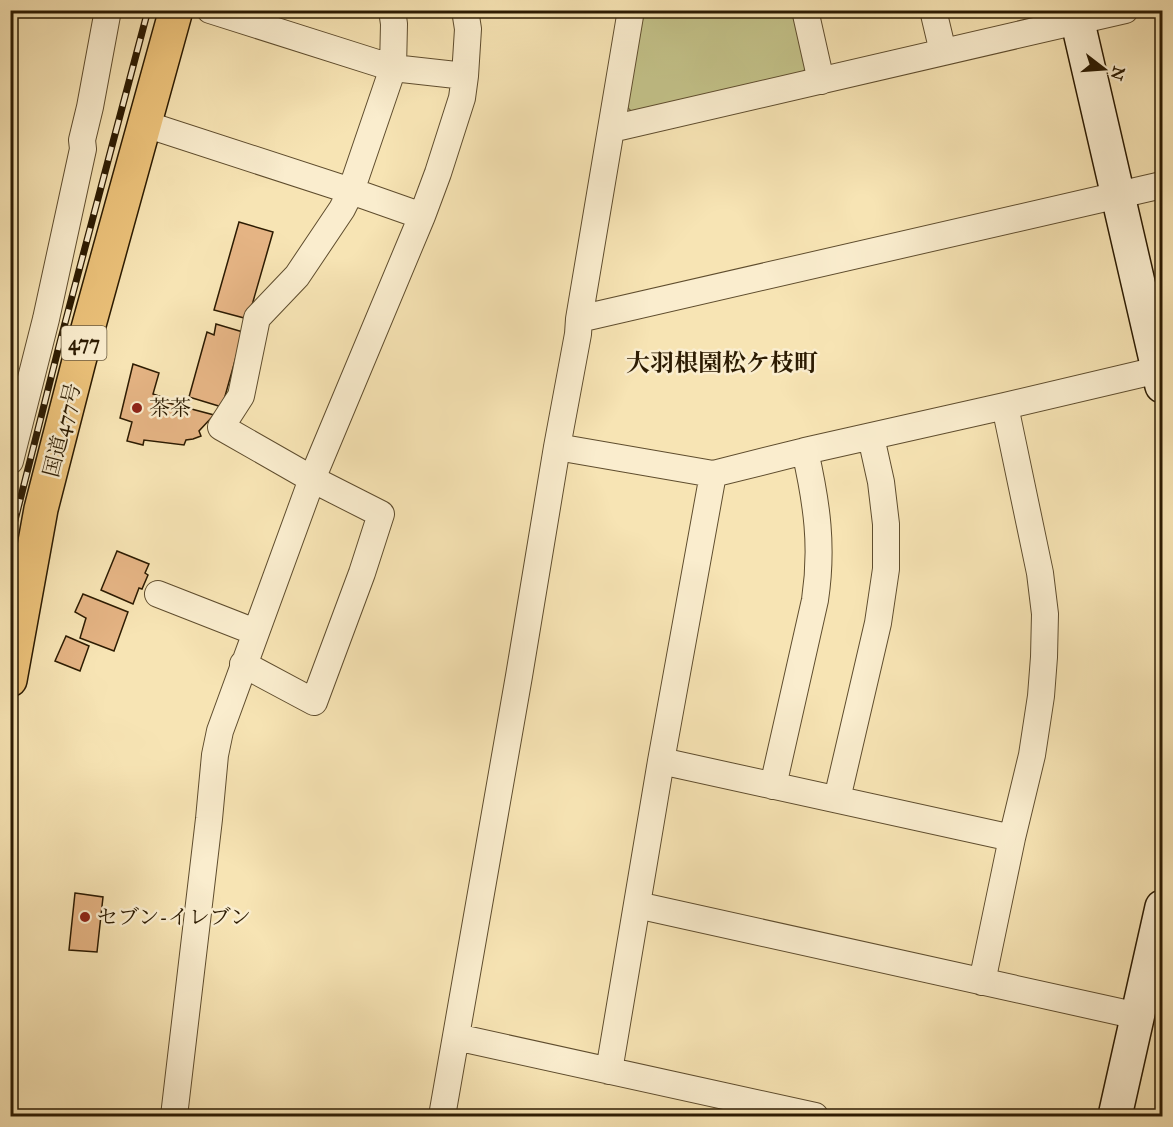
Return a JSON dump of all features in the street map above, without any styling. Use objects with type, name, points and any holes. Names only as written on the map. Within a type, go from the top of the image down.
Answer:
[{"type":"highway","name":"国道477号","points":[[10,680],[41,509],[79,361],[176,10]]},
{"type":"street","points":[[10,461],[46,319],[83,149],[82,140],[108,10]]},
{"type":"street","points":[[210,10],[393,68],[465,76]]},
{"type":"street","points":[[243,664],[314,702],[362,573],[381,514],[221,427],[241,396],[257,318],[297,276],[342,209],[351,191],[393,68],[392,10]]},
{"type":"street","points":[[174,1116],[209,819],[214,755],[220,731],[312,478],[438,173],[462,99],[468,29],[465,10]]},
{"type":"street","points":[[442,1116],[632,10]]},
{"type":"street","points":[[805,10],[820,81]]},
{"type":"street","points":[[933,10],[943,52]]},
{"type":"street","points":[[611,129],[943,52],[1077,16],[1125,10]]},
{"type":"street","points":[[557,447],[713,474],[1005,406],[1161,375],[1077,16]]},
{"type":"street","points":[[145,123],[422,216]]},
{"type":"street","points":[[579,319],[1162,185]]},
{"type":"street","points":[[982,982],[1032,755],[1044,657],[1045,614],[1040,573],[1005,406]]},
{"type":"street","points":[[837,799],[878,623],[886,569],[886,524],[871,437]]},
{"type":"street","points":[[774,786],[818,580],[820,549],[818,521],[814,489],[805,451]]},
{"type":"street","points":[[609,1071],[661,761],[713,474]]},
{"type":"street","points":[[158,594],[255,632]]},
{"type":"street","points":[[661,761],[1012,838]]},
{"type":"street","points":[[637,905],[1138,1016]]},
{"type":"street","points":[[1115,1116],[1162,907]]},
{"type":"street","points":[[456,1037],[815,1116]]},
{"type":"shaded area","points":[[642,11],[795,11],[808,66],[800,75],[633,113],[626,106]]},
{"type":"building","points":[[239,222],[273,232],[248,319],[214,310]]},
{"type":"building","points":[[216,324],[243,332],[222,407],[189,397],[207,332],[214,335]]},
{"type":"building","points":[[133,364],[159,373],[153,394],[162,397],[161,401],[214,415],[199,431],[201,436],[186,440],[184,445],[144,440],[143,445],[127,441],[132,422],[120,418]]},
{"type":"building","points":[[117,551],[149,564],[145,573],[148,575],[142,589],[139,588],[133,604],[101,590]]},
{"type":"building","points":[[83,594],[128,612],[114,651],[80,638],[86,618],[75,612]]},
{"type":"building","points":[[66,636],[89,646],[80,671],[55,661]]},
{"type":"building","points":[[75,893],[103,897],[97,952],[69,950]]},
{"type":"railway","points":[[10,540],[148,10]]},
{"type":"place","name":"茶茶","points":[[137,408]]},
{"type":"place","name":"セブン-イレブン","points":[[85,917]]},
{"type":"district","name":"大羽根園松ケ枝町","points":[[722,363]]}]
